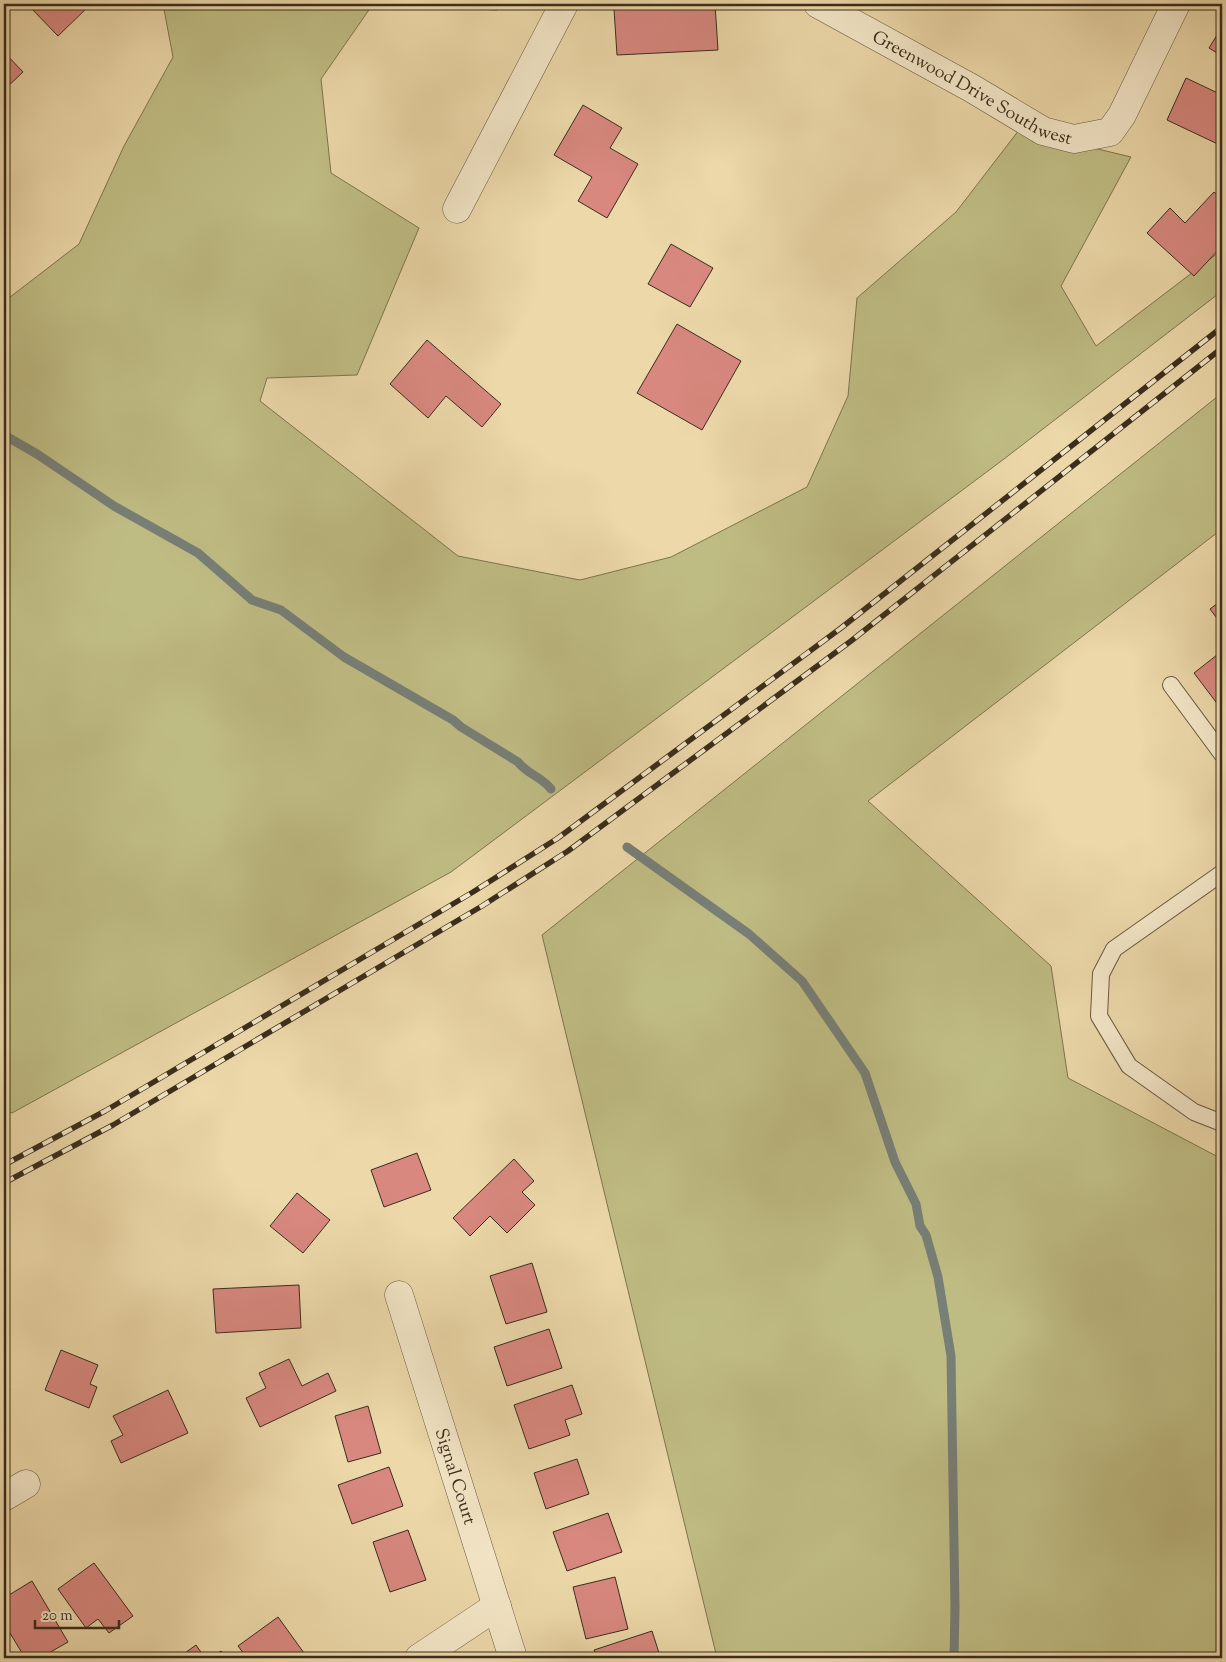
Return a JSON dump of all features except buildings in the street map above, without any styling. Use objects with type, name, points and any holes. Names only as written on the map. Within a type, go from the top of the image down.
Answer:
[{"type":"street","points":[[457,209],[564,4]]},
{"type":"street","name":"Greenwood Drive Southwest","points":[[818,4],[973,89],[1042,131],[1074,139],[1110,132],[1122,115],[1176,4]]},
{"type":"street","name":"Signal Court","points":[[399,1295],[513,1658]]},
{"type":"street","points":[[419,1658],[497,1606]]},
{"type":"lane","points":[[1170,685],[1222,754]]},
{"type":"lane","points":[[1222,873],[1114,949],[1101,974],[1099,1016],[1128,1066],[1194,1112],[1222,1123]]},
{"type":"shaded area","points":[[163,4],[373,4],[321,79],[331,173],[419,228],[357,375],[267,378],[260,401],[458,556],[580,580],[671,557],[807,487],[848,396],[857,298],[956,212],[1019,130],[1131,157],[1061,286],[1096,346],[1222,250],[1222,291],[1004,459],[451,872],[12,1113],[4,1110],[4,301],[79,244],[124,146],[173,57]]},
{"type":"shaded area","points":[[410,4],[499,4],[497,10]]},
{"type":"shaded area","points":[[1222,393],[1222,529],[868,801],[1051,966],[1068,1078],[1222,1159],[1222,1658],[717,1658],[542,935]]},
{"type":"waterway","points":[[4,435],[37,454],[114,506],[198,553],[252,600],[281,610],[344,657],[453,720],[461,727],[518,762],[551,789]]},
{"type":"waterway","points":[[627,847],[749,934],[802,981],[865,1073],[895,1162],[916,1204],[920,1226],[926,1235],[938,1277],[951,1356],[955,1607],[954,1658]]},
{"type":"railway","points":[[4,1165],[105,1111],[473,892],[558,838],[841,628],[1222,327]]},
{"type":"railway","points":[[4,1183],[113,1125],[482,906],[568,851],[851,641],[1222,348]]}]
